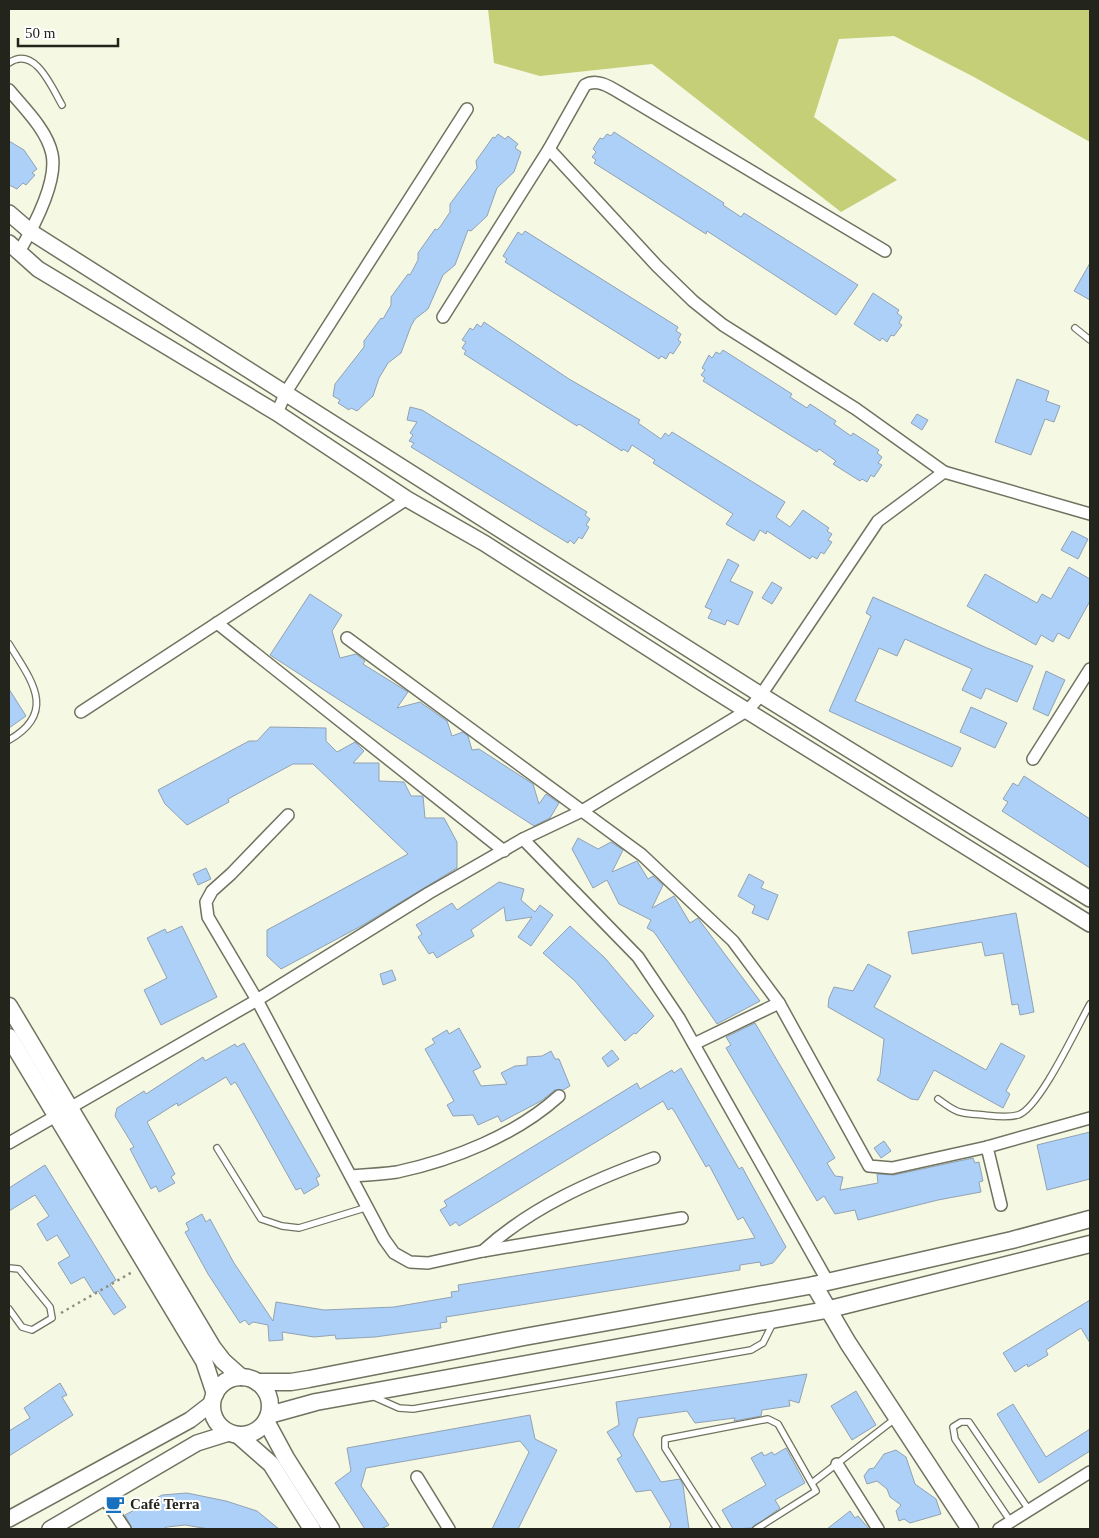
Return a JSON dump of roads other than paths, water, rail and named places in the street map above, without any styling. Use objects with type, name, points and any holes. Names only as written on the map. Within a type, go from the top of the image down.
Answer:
[{"type":"main road","points":[[9,1006],[146,1264],[204,1361],[213,1398],[216,1421],[271,1464],[312,1529]]},
{"type":"main road","points":[[9,1037],[64,1111],[213,1348],[223,1361],[249,1379],[268,1396],[267,1418],[286,1458],[331,1529]]},
{"type":"main road","points":[[213,1398],[225,1382],[249,1379],[274,1383],[309,1379],[524,1337],[821,1284],[1012,1240],[1090,1219]]},
{"type":"main road","points":[[234,1434],[249,1434],[259,1429],[267,1418],[316,1402],[826,1310],[1090,1244]]},
{"type":"main road","points":[[821,1284],[826,1310],[970,1529]]},
{"type":"street","points":[[443,318],[549,149],[585,85],[596,82],[627,96],[885,251]]},
{"type":"street","points":[[9,90],[44,134],[52,154],[51,181],[31,232],[14,247],[38,269],[277,413],[407,499],[484,543],[1090,924]]},
{"type":"street","points":[[277,413],[286,392],[466,109]]},
{"type":"street","points":[[549,149],[657,266],[723,325],[856,408],[944,472],[1090,514]]},
{"type":"street","points":[[9,213],[31,232],[761,695],[1090,899]]},
{"type":"street","points":[[9,1143],[257,1000],[429,893],[523,840],[582,811],[748,710],[761,695],[878,521],[944,472]]},
{"type":"street","points":[[81,712],[407,499]]},
{"type":"street","points":[[217,623],[504,851]]},
{"type":"street","points":[[347,638],[642,855],[733,941],[779,1003],[857,1148],[869,1166],[892,1168],[987,1147],[1090,1118]]},
{"type":"street","points":[[1033,759],[1090,669]]},
{"type":"street","points":[[288,815],[212,891],[206,902],[208,916],[257,1000],[394,1252],[410,1262],[428,1264],[483,1251],[682,1218]]},
{"type":"street","points":[[523,840],[638,957],[694,1044],[821,1284]]},
{"type":"street","points":[[694,1044],[779,1003]]},
{"type":"street","points":[[351,1176],[396,1172],[439,1160],[498,1136],[548,1106],[559,1096]]},
{"type":"street","points":[[987,1147],[1001,1205]]},
{"type":"street","points":[[483,1251],[499,1237],[548,1205],[608,1175],[654,1158]]},
{"type":"street","points":[[9,1519],[190,1420],[213,1398]]},
{"type":"street","points":[[50,1529],[105,1500],[197,1443],[234,1434]]},
{"type":"street","points":[[837,1464],[878,1529]]},
{"type":"street","points":[[999,1529],[1090,1472]]},
{"type":"street","points":[[417,1478],[449,1529]]},
{"type":"street","points":[[105,1500],[125,1529]]},
{"type":"lane","points":[[9,63],[13,60],[29,60],[41,69],[62,105]]},
{"type":"lane","points":[[1076,328],[1090,340]]},
{"type":"lane","points":[[9,644],[25,670],[38,705],[33,720],[21,734],[9,740]]},
{"type":"lane","points":[[938,1099],[956,1112],[1002,1117],[1019,1115],[1034,1102],[1045,1086],[1090,1004]]},
{"type":"lane","points":[[217,1148],[261,1220],[282,1226],[299,1228],[368,1207]]},
{"type":"lane","points":[[9,1268],[19,1269],[50,1307],[52,1318],[32,1330],[22,1327],[9,1308]]},
{"type":"lane","points":[[366,1393],[399,1408],[414,1409],[751,1350],[763,1343],[775,1319]]},
{"type":"lane","points":[[812,1483],[897,1418]]},
{"type":"lane","points":[[717,1529],[665,1448],[665,1440],[768,1419],[778,1424],[816,1491],[756,1529]]},
{"type":"lane","points":[[1011,1522],[955,1440],[953,1428],[961,1422],[969,1422],[1029,1510]]},
{"type":"place","name":"Café Terra","points":[[115,1504]]}]
